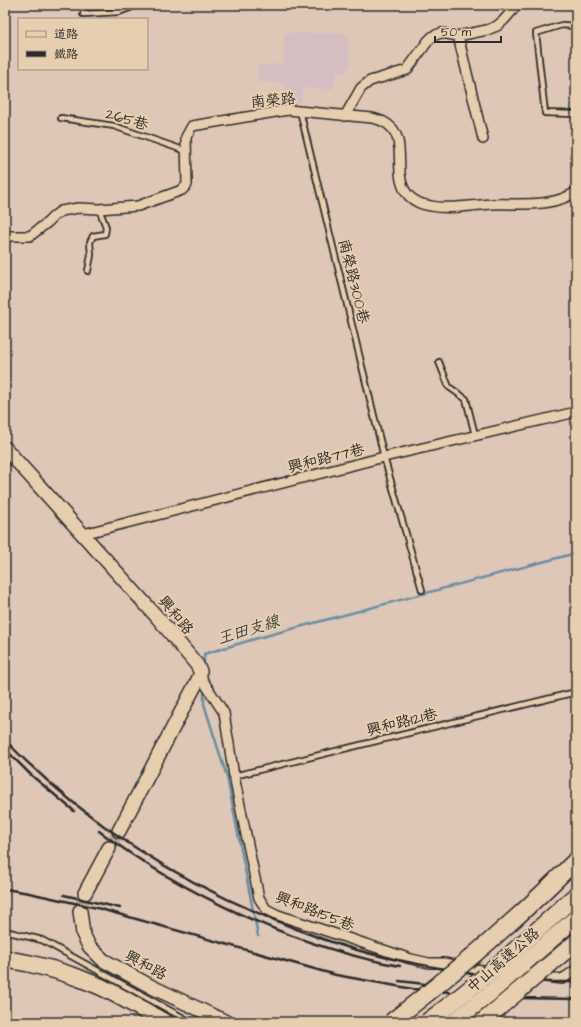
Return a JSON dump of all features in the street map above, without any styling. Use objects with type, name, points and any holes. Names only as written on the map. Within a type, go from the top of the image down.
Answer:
[{"type":"highway","points":[[391,1022],[425,996],[494,937],[576,860]]},
{"type":"highway","name":"中山高速公路","points":[[428,1022],[519,948],[576,895]]},
{"type":"highway","name":"中山高速公路","points":[[454,1022],[502,983],[576,918]]},
{"type":"highway","points":[[482,1022],[576,942]]},
{"type":"highway","points":[[5,959],[32,963],[68,974],[100,987],[164,1022]]},
{"type":"street","points":[[344,116],[361,88],[370,81],[407,70],[433,36],[441,33],[458,36],[479,32],[497,26],[517,5]]},
{"type":"street","points":[[458,36],[483,139]]},
{"type":"street","name":"南榮路","points":[[5,236],[30,236],[61,211],[78,208],[99,209],[138,206],[182,190],[187,185],[186,136],[192,126],[288,110],[372,118],[384,122],[394,130],[397,135],[401,179],[404,189],[416,202],[432,206],[494,204],[528,205],[554,200],[576,192]]},
{"type":"street","name":"興和路77巷","points":[[83,534],[384,457],[576,412]]},
{"type":"street","name":"興和路","points":[[5,448],[158,618],[192,659],[200,671],[200,677]]},
{"type":"street","points":[[119,831],[200,677]]},
{"type":"street","name":"興和路155巷","points":[[200,677],[224,713],[234,776],[259,898],[266,909],[278,915],[321,930],[411,959],[429,963],[444,963],[473,969],[562,979],[576,970]]},
{"type":"street","points":[[85,892],[109,848]]},
{"type":"street","name":"興和路","points":[[80,911],[83,934],[89,946],[103,960],[152,987],[226,1022]]},
{"type":"lane","points":[[83,14],[119,12],[138,5]]},
{"type":"lane","points":[[576,26],[562,25],[536,33],[545,113],[574,114],[576,117]]},
{"type":"lane","name":"南榮路300巷","points":[[300,111],[384,457],[422,590]]},
{"type":"lane","name":"265巷","points":[[60,118],[114,126],[186,151]]},
{"type":"lane","points":[[88,271],[91,255],[90,242],[93,236],[105,234],[106,227],[99,209]]},
{"type":"lane","points":[[439,362],[449,387],[466,399],[475,435]]},
{"type":"lane","name":"興和路121巷","points":[[234,776],[576,692]]},
{"type":"lane","points":[[5,931],[42,940],[191,1022]]},
{"type":"shaded area","points":[[285,33],[347,33],[350,65],[345,73],[336,71],[333,89],[303,88],[301,103],[287,103],[285,83],[258,82],[257,66],[283,63]]},
{"type":"waterway","name":"王田支線","points":[[204,668],[204,654],[258,638],[576,553]]},
{"type":"waterway","name":"王田支線","points":[[204,687],[204,704],[227,777],[258,936]]},
{"type":"tunnel","points":[[109,848],[119,831]]},
{"type":"tunnel","points":[[80,911],[85,893]]},
{"type":"railway","points":[[5,740],[66,797],[131,845],[166,867],[202,886],[277,921],[341,945],[367,953],[395,959],[490,977],[542,982],[576,982]]},
{"type":"railway","points":[[5,749],[31,775],[74,811]]},
{"type":"railway","points":[[99,831],[131,854],[166,876],[242,915],[282,932],[321,946],[361,958],[400,966]]},
{"type":"railway","points":[[5,889],[97,908],[336,975],[413,989],[520,998],[576,999]]},
{"type":"railway","points":[[64,895],[120,908]]},
{"type":"railway","points":[[399,981],[442,986]]}]
